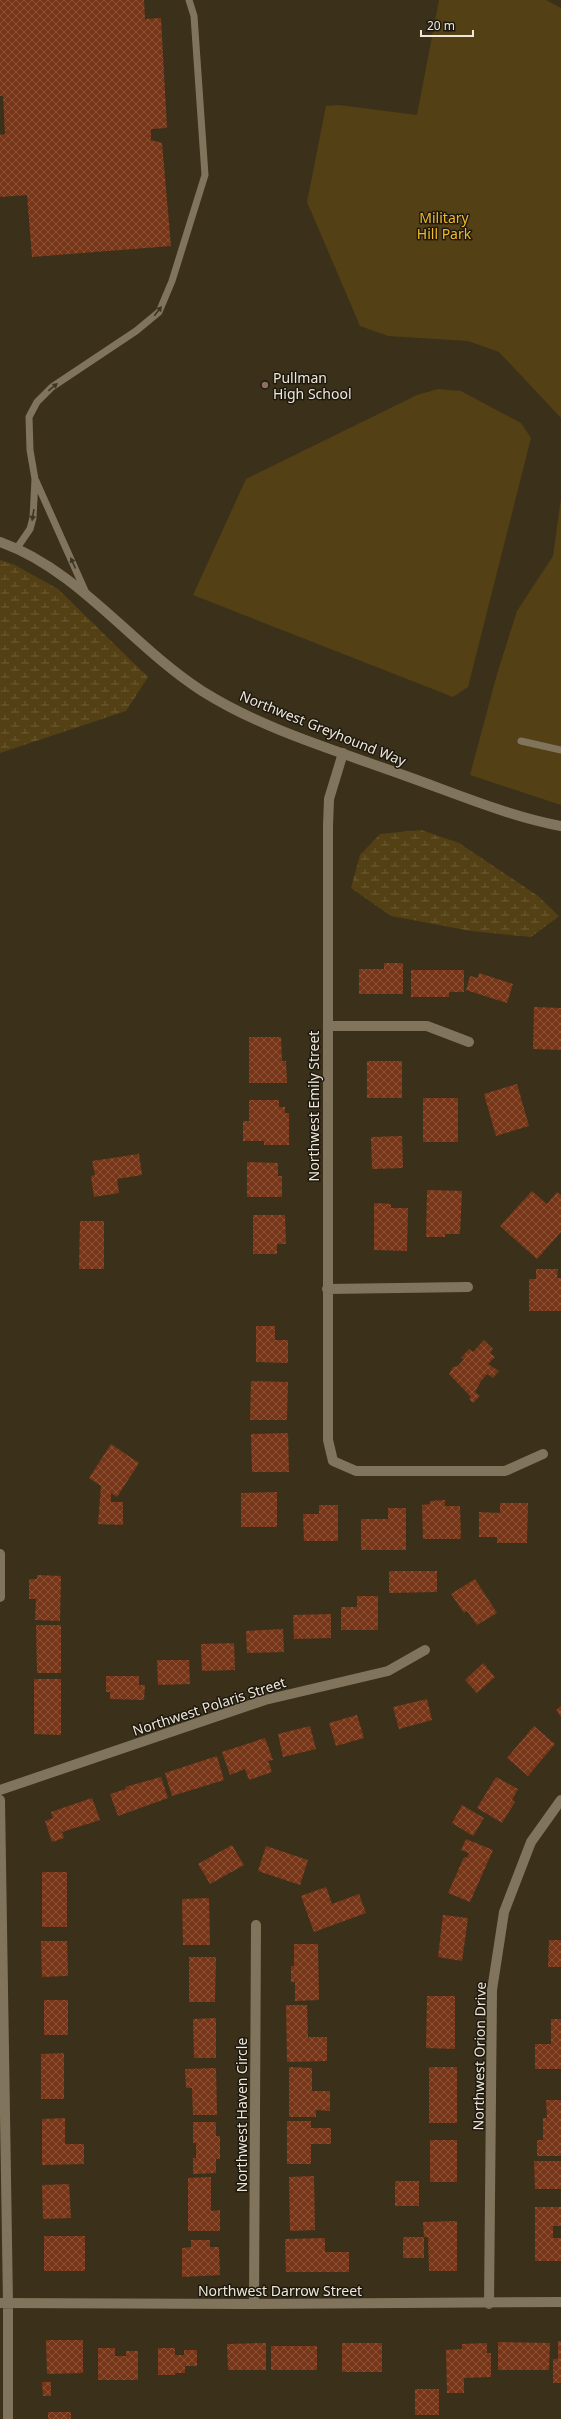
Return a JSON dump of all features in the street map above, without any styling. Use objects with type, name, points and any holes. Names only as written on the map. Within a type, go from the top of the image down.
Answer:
[{"type":"street","name":"Northwest Greyhound Way","points":[[0,542],[17,548],[55,569],[166,666],[203,691],[271,725],[343,753],[506,812],[561,826]]},
{"type":"street","name":"Northwest Emily Street","points":[[343,753],[334,777],[329,806],[327,1289],[328,1440],[333,1461],[356,1471],[505,1471],[543,1454]]},
{"type":"street","points":[[328,1026],[427,1026],[468,1042]]},
{"type":"street","points":[[327,1289],[468,1287]]},
{"type":"street","points":[[0,1554],[0,1597]]},
{"type":"street","name":"Northwest Polaris Street","points":[[0,1790],[265,1700],[388,1671],[425,1650]]},
{"type":"street","points":[[0,1800],[4,2303],[8,2419]]},
{"type":"street","name":"Northwest Orion Drive","points":[[489,2304],[492,1990],[504,1912],[531,1842],[561,1800]]},
{"type":"street","name":"Northwest Haven Circle","points":[[254,2304],[256,1925]]},
{"type":"street","name":"Northwest Darrow Street","points":[[4,2303],[489,2304],[561,2302]]},
{"type":"lane","points":[[17,548],[30,529],[33,518],[34,479],[30,450],[29,417],[37,402],[52,387],[136,331],[160,312],[172,281],[205,175],[196,32],[190,0]]},
{"type":"lane","points":[[34,479],[88,598]]},
{"type":"lane","points":[[521,741],[561,750]]},
{"type":"green space","name":"Military Hill Park","points":[[439,0],[546,0],[561,8],[561,418],[499,352],[468,341],[388,336],[360,326],[307,202],[326,106],[339,105],[417,115]]},
{"type":"green space","points":[[438,389],[461,391],[521,423],[531,438],[468,687],[453,697],[193,595],[246,479],[417,395]]},
{"type":"green space","points":[[561,498],[561,805],[470,775],[497,674],[517,611],[553,556]]},
{"type":"green space","points":[[0,560],[15,565],[58,589],[148,677],[126,711],[0,753]]},
{"type":"green space","points":[[421,830],[459,843],[538,896],[559,916],[531,937],[471,931],[391,916],[351,888],[360,855],[380,834]]},
{"type":"building","points":[[0,0],[144,0],[145,19],[161,18],[167,128],[151,129],[151,140],[162,143],[171,246],[32,257],[27,195],[0,197],[0,135],[5,134],[3,96],[0,96]]},
{"type":"building","points":[[384,963],[403,963],[403,994],[359,994],[359,969],[384,969]]},
{"type":"building","points":[[411,970],[464,970],[464,992],[449,992],[449,997],[411,997]]},
{"type":"building","points":[[479,973],[513,984],[507,1003],[466,990],[470,976],[478,978]]},
{"type":"building","points":[[534,1007],[561,1008],[561,1050],[533,1049]]},
{"type":"building","points":[[249,1037],[281,1037],[282,1061],[286,1061],[287,1083],[249,1083]]},
{"type":"building","points":[[367,1061],[402,1061],[402,1098],[367,1098]]},
{"type":"building","points":[[517,1084],[529,1126],[496,1136],[484,1094]]},
{"type":"building","points":[[423,1098],[458,1098],[458,1142],[423,1142]]},
{"type":"building","points":[[249,1100],[279,1100],[279,1107],[285,1107],[285,1113],[289,1113],[289,1145],[264,1145],[264,1141],[243,1141],[243,1121],[249,1121]]},
{"type":"building","points":[[402,1136],[403,1168],[372,1169],[371,1137]]},
{"type":"building","points":[[139,1154],[142,1175],[117,1179],[119,1193],[94,1197],[91,1176],[95,1175],[92,1161]]},
{"type":"building","points":[[247,1162],[278,1163],[278,1176],[282,1176],[282,1197],[247,1197]]},
{"type":"building","points":[[427,1190],[462,1191],[460,1234],[445,1234],[445,1237],[426,1237]]},
{"type":"building","points":[[532,1191],[547,1204],[557,1192],[561,1195],[561,1232],[537,1259],[500,1226]]},
{"type":"building","points":[[374,1203],[391,1204],[391,1208],[408,1208],[407,1251],[374,1250]]},
{"type":"building","points":[[253,1215],[285,1215],[286,1244],[277,1244],[277,1254],[253,1254]]},
{"type":"building","points":[[80,1221],[104,1221],[104,1269],[79,1269]]},
{"type":"building","points":[[536,1269],[558,1269],[557,1278],[561,1278],[561,1311],[529,1311],[529,1279],[536,1279]]},
{"type":"building","points":[[256,1326],[275,1326],[275,1340],[288,1340],[288,1363],[256,1362]]},
{"type":"building","points":[[484,1340],[493,1349],[490,1353],[495,1357],[488,1364],[499,1371],[493,1378],[487,1374],[481,1381],[475,1392],[480,1396],[473,1403],[469,1399],[471,1397],[449,1374],[453,1367],[458,1366],[464,1359],[461,1358],[469,1349],[473,1352]]},
{"type":"building","points":[[251,1381],[288,1382],[287,1420],[250,1420]]},
{"type":"building","points":[[288,1433],[289,1472],[252,1472],[251,1434]]},
{"type":"building","points":[[111,1444],[139,1463],[117,1497],[111,1493],[111,1502],[123,1502],[123,1525],[98,1524],[101,1486],[89,1478]]},
{"type":"building","points":[[277,1492],[277,1527],[241,1527],[241,1493]]},
{"type":"building","points":[[445,1500],[445,1506],[460,1506],[461,1539],[423,1539],[422,1505],[430,1504],[430,1501]]},
{"type":"building","points":[[500,1503],[528,1503],[527,1543],[497,1543],[497,1537],[479,1537],[479,1512],[500,1513]]},
{"type":"building","points":[[319,1505],[338,1505],[338,1541],[304,1541],[303,1514],[319,1514]]},
{"type":"building","points":[[388,1508],[406,1508],[406,1550],[361,1550],[361,1519],[388,1519]]},
{"type":"building","points":[[389,1571],[437,1571],[437,1592],[389,1593]]},
{"type":"building","points":[[37,1575],[61,1576],[60,1621],[35,1620],[36,1599],[29,1599],[29,1579],[37,1579]]},
{"type":"building","points":[[475,1579],[497,1613],[477,1625],[467,1611],[464,1613],[451,1594]]},
{"type":"building","points":[[357,1596],[378,1596],[378,1630],[341,1630],[341,1607],[357,1607]]},
{"type":"building","points":[[331,1614],[331,1638],[294,1639],[293,1615]]},
{"type":"building","points":[[36,1625],[61,1625],[61,1673],[37,1673]]},
{"type":"building","points":[[283,1629],[284,1652],[247,1653],[246,1631]]},
{"type":"building","points":[[234,1643],[235,1670],[202,1671],[201,1644]]},
{"type":"building","points":[[157,1660],[189,1660],[190,1684],[158,1685]]},
{"type":"building","points":[[483,1663],[495,1677],[477,1693],[465,1680]]},
{"type":"building","points":[[106,1676],[139,1676],[139,1685],[145,1685],[144,1700],[110,1699],[110,1692],[106,1692]]},
{"type":"building","points":[[34,1679],[61,1679],[61,1735],[34,1734]]},
{"type":"building","points":[[427,1699],[432,1720],[399,1729],[393,1707]]},
{"type":"building","points":[[561,1706],[561,1717],[556,1710]]},
{"type":"building","points":[[357,1715],[364,1738],[336,1746],[329,1723]]},
{"type":"building","points":[[310,1726],[316,1749],[283,1757],[278,1734]]},
{"type":"building","points":[[534,1726],[555,1744],[528,1776],[507,1758]]},
{"type":"building","points":[[265,1738],[273,1760],[268,1761],[272,1772],[249,1780],[245,1769],[230,1775],[222,1752]]},
{"type":"building","points":[[217,1756],[224,1780],[172,1796],[165,1773]]},
{"type":"building","points":[[161,1777],[168,1798],[118,1816],[110,1794],[126,1789],[125,1787]]},
{"type":"building","points":[[496,1777],[518,1789],[512,1800],[515,1802],[502,1823],[477,1808]]},
{"type":"building","points":[[92,1798],[100,1820],[62,1832],[64,1838],[52,1842],[45,1821],[53,1818],[51,1812]]},
{"type":"building","points":[[462,1805],[484,1818],[473,1836],[452,1823]]},
{"type":"building","points":[[466,1839],[493,1850],[470,1902],[448,1893],[464,1857],[467,1858],[469,1853],[461,1850]]},
{"type":"building","points":[[232,1845],[244,1865],[210,1884],[198,1864]]},
{"type":"building","points":[[266,1846],[308,1860],[300,1885],[258,1871]]},
{"type":"building","points":[[42,1872],[67,1872],[67,1927],[42,1927]]},
{"type":"building","points":[[326,1887],[332,1904],[359,1894],[366,1913],[314,1932],[301,1896]]},
{"type":"building","points":[[209,1898],[210,1945],[183,1945],[182,1899]]},
{"type":"building","points":[[443,1915],[468,1918],[462,1961],[438,1957]]},
{"type":"building","points":[[549,1940],[561,1940],[561,1967],[548,1967]]},
{"type":"building","points":[[41,1941],[67,1941],[68,1976],[42,1977]]},
{"type":"building","points":[[294,1944],[318,1944],[319,2000],[295,2001],[295,1982],[291,1982],[291,1966],[294,1966]]},
{"type":"building","points":[[189,1957],[216,1957],[215,2002],[189,2002]]},
{"type":"building","points":[[427,1996],[455,1996],[455,2049],[426,2048]]},
{"type":"building","points":[[44,2000],[68,2000],[68,2035],[44,2035]]},
{"type":"building","points":[[286,2005],[307,2005],[308,2037],[327,2037],[327,2061],[287,2062]]},
{"type":"building","points":[[216,2018],[216,2058],[194,2058],[193,2019]]},
{"type":"building","points":[[551,2019],[561,2019],[561,2069],[535,2069],[535,2044],[551,2044]]},
{"type":"building","points":[[64,2053],[64,2099],[41,2099],[41,2054]]},
{"type":"building","points":[[289,2067],[312,2068],[312,2091],[330,2091],[330,2111],[316,2110],[316,2117],[289,2117]]},
{"type":"building","points":[[429,2067],[457,2067],[457,2123],[429,2123]]},
{"type":"building","points":[[216,2068],[217,2115],[193,2115],[192,2088],[186,2088],[185,2069]]},
{"type":"building","points":[[546,2100],[561,2100],[561,2156],[537,2156],[537,2140],[543,2140],[543,2118],[547,2118]]},
{"type":"building","points":[[65,2118],[65,2144],[84,2144],[84,2164],[42,2165],[42,2119]]},
{"type":"building","points":[[287,2121],[311,2121],[311,2128],[331,2128],[331,2144],[311,2144],[311,2164],[287,2164]]},
{"type":"building","points":[[193,2122],[216,2122],[216,2136],[220,2136],[220,2159],[216,2159],[216,2173],[193,2174],[193,2158],[196,2158],[196,2143],[193,2143]]},
{"type":"building","points":[[430,2140],[457,2140],[457,2182],[430,2182]]},
{"type":"building","points":[[534,2161],[561,2161],[561,2189],[535,2189]]},
{"type":"building","points":[[314,2176],[315,2230],[290,2231],[289,2177]]},
{"type":"building","points":[[211,2177],[211,2211],[220,2210],[220,2231],[188,2231],[188,2178]]},
{"type":"building","points":[[395,2181],[419,2181],[419,2206],[395,2206]]},
{"type":"building","points":[[69,2184],[71,2218],[43,2219],[42,2185]]},
{"type":"building","points":[[535,2207],[561,2207],[561,2226],[553,2226],[553,2238],[561,2238],[561,2261],[535,2261]]},
{"type":"building","points":[[457,2221],[457,2271],[429,2271],[428,2237],[424,2237],[423,2222]]},
{"type":"building","points":[[44,2236],[85,2236],[85,2271],[44,2271]]},
{"type":"building","points":[[403,2237],[424,2237],[424,2258],[403,2258]]},
{"type":"building","points":[[325,2238],[325,2252],[349,2252],[349,2272],[286,2272],[285,2239]]},
{"type":"building","points":[[191,2240],[210,2240],[210,2247],[219,2247],[220,2275],[182,2277],[182,2248],[191,2247]]},
{"type":"building","points":[[46,2340],[83,2340],[83,2373],[47,2374]]},
{"type":"building","points":[[558,2341],[561,2341],[561,2383],[553,2383],[553,2359],[558,2359]]},
{"type":"building","points":[[498,2342],[550,2343],[549,2370],[498,2370]]},
{"type":"building","points":[[266,2343],[266,2370],[228,2370],[227,2344]]},
{"type":"building","points":[[342,2343],[382,2343],[382,2372],[342,2372]]},
{"type":"building","points":[[487,2343],[487,2353],[491,2353],[491,2377],[464,2378],[464,2393],[447,2393],[446,2350],[462,2349],[462,2344]]},
{"type":"building","points":[[271,2346],[317,2346],[317,2370],[271,2370]]},
{"type":"building","points":[[98,2348],[115,2348],[115,2356],[126,2356],[126,2351],[138,2351],[138,2380],[98,2380]]},
{"type":"building","points":[[158,2348],[175,2348],[175,2355],[184,2355],[184,2350],[197,2350],[197,2366],[185,2366],[185,2373],[175,2373],[175,2375],[158,2375]]},
{"type":"building","points":[[42,2382],[51,2382],[51,2396],[43,2396]]},
{"type":"building","points":[[415,2389],[439,2389],[439,2415],[415,2415]]},
{"type":"building","points":[[48,2412],[71,2412],[71,2419],[48,2419]]},
{"type":"place","name":"Pullman High School","points":[[265,385]]}]
